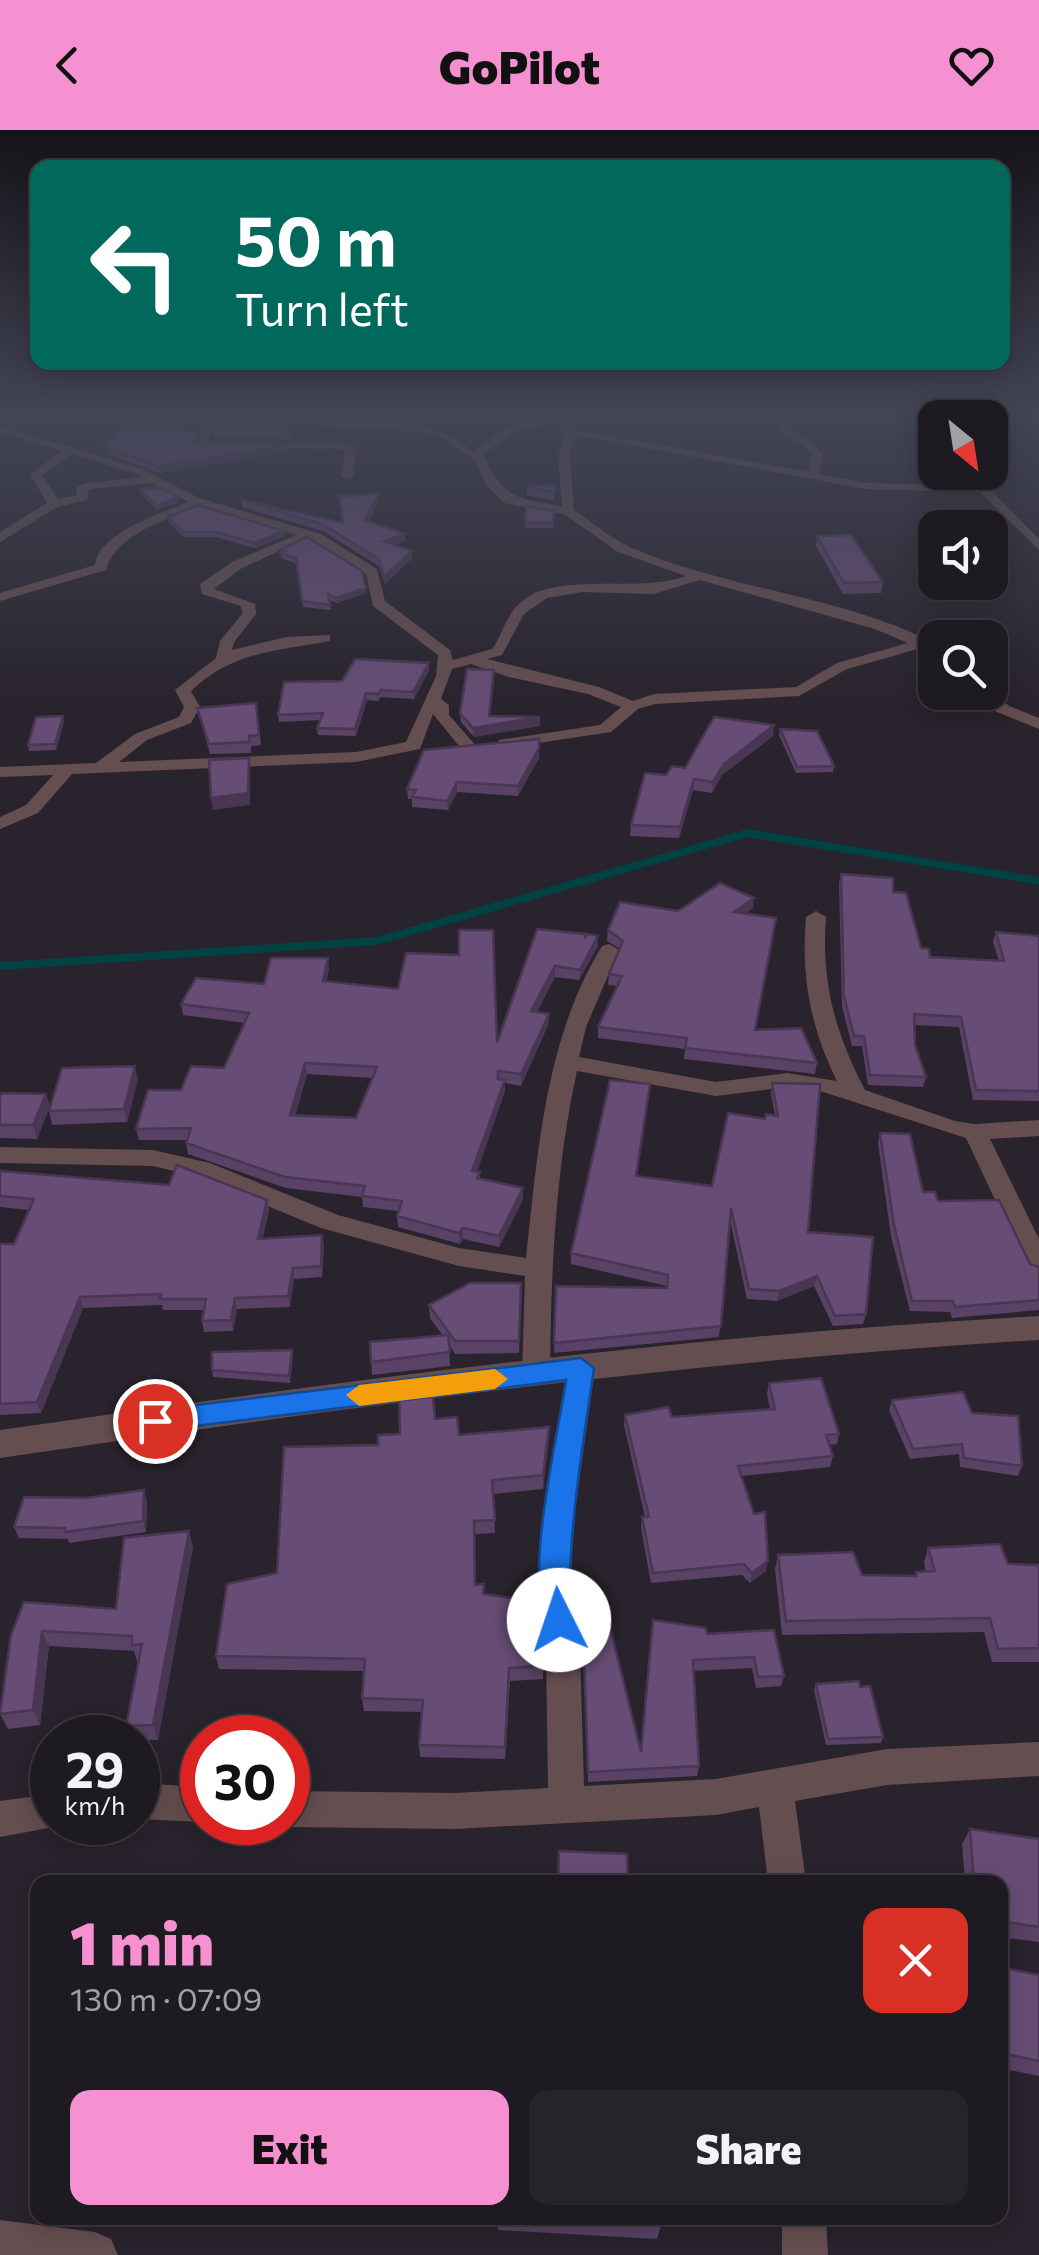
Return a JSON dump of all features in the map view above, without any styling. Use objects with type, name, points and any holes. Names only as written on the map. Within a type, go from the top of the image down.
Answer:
[{"type":"street","points":[[0,538],[40,512]]},
{"type":"street","points":[[0,597],[101,566],[102,556],[124,535],[175,512]]},
{"type":"street","points":[[232,512],[308,534],[362,562],[372,572],[378,603],[444,653],[447,666],[420,720],[414,745],[380,754]]},
{"type":"street","points":[[570,512],[623,549],[699,576],[880,626],[918,642]]},
{"type":"street","points":[[1006,512],[1039,546]]},
{"type":"street","points":[[223,660],[228,641],[249,614],[248,604],[207,592],[207,584],[237,565],[308,534]]},
{"type":"street","points":[[447,666],[475,660],[503,646],[506,626],[531,601],[580,589],[654,589],[699,576]]},
{"type":"street","points":[[99,770],[141,737],[186,720],[192,708],[183,690],[223,660],[256,645],[325,638]]},
{"type":"street","points":[[0,772],[66,772],[380,754],[605,730],[632,706],[654,699],[798,691],[842,666],[918,649]]},
{"type":"street","points":[[475,660],[512,674],[600,689],[632,706]]},
{"type":"street","points":[[432,700],[441,705],[452,749]]},
{"type":"street","points":[[1007,710],[1039,724]]},
{"type":"street","points":[[0,824],[32,808],[66,772]]},
{"type":"street","points":[[816,917],[812,978],[820,1018],[856,1094]]},
{"type":"street","points":[[536,1374],[538,1269],[552,1130],[566,1062],[588,990],[609,950]]},
{"type":"street","points":[[566,1062],[716,1089],[787,1080],[817,1082],[930,1123],[975,1132],[1039,1128]]},
{"type":"street","points":[[975,1132],[1039,1266]]},
{"type":"street","points":[[0,1154],[168,1162],[201,1169],[330,1222],[459,1257],[538,1269]]},
{"type":"street","points":[[0,1444],[581,1368],[880,1335],[1039,1328]]},
{"type":"street","points":[[566,1806],[563,1652],[555,1589],[558,1525],[581,1368]]},
{"type":"street","points":[[310,1809],[566,1806],[716,1796],[887,1767],[1039,1759]]},
{"type":"street","points":[[775,1786],[786,1875]]},
{"type":"street","points":[[0,1819],[30,1815]]},
{"type":"street","points":[[804,2225],[805,2255]]},
{"type":"street","points":[[0,2242],[95,2255]]},
{"type":"building","points":[[180,512],[222,512],[284,531],[254,543],[216,532],[183,532],[168,517]]},
{"type":"building","points":[[282,512],[343,523],[341,512],[369,512],[365,520],[405,534],[384,541],[412,551],[384,577],[379,559],[322,524]]},
{"type":"building","points":[[526,512],[554,512],[553,523],[525,523]]},
{"type":"building","points":[[851,535],[883,582],[844,583],[817,536]]},
{"type":"building","points":[[307,537],[362,571],[366,588],[336,598],[328,594],[330,605],[302,601],[296,558],[280,550]]},
{"type":"building","points":[[355,659],[429,663],[413,692],[366,693],[355,729],[317,728],[323,713],[278,715],[284,682],[342,681]]},
{"type":"building","points":[[467,669],[494,670],[489,716],[540,717],[473,728],[460,713]]},
{"type":"building","points":[[256,703],[259,735],[249,736],[249,742],[209,744],[197,708]]},
{"type":"building","points":[[63,716],[55,744],[28,745],[36,717]]},
{"type":"building","points":[[714,717],[774,725],[724,764],[713,782],[694,779],[680,827],[631,825],[645,773],[666,775],[672,766],[685,768]]},
{"type":"building","points":[[780,729],[817,731],[834,766],[797,767]]},
{"type":"building","points":[[539,739],[539,748],[518,786],[457,782],[447,801],[412,797],[416,790],[407,789],[424,750]]},
{"type":"building","points":[[249,758],[248,793],[211,798],[209,760]]},
{"type":"building","points":[[841,874],[893,878],[893,892],[906,893],[921,948],[929,949],[930,957],[1004,961],[996,932],[1039,936],[1039,1091],[976,1090],[961,1017],[914,1014],[915,1045],[926,1077],[870,1075],[864,1036],[854,1036],[844,996]]},
{"type":"building","points":[[720,883],[754,898],[734,912],[776,918],[755,1030],[801,1028],[817,1063],[685,1048],[687,1038],[598,1027],[622,976],[609,974],[623,941],[608,930],[620,902],[678,911]]},
{"type":"building","points":[[537,929],[585,934],[585,939],[587,934],[598,936],[580,970],[555,966],[531,1011],[549,1014],[521,1074],[498,1071],[498,1079],[505,1080],[472,1171],[480,1172],[477,1178],[523,1188],[499,1236],[463,1228],[459,1233],[397,1216],[402,1201],[362,1196],[365,1186],[285,1177],[186,1143],[191,1128],[136,1129],[148,1090],[181,1090],[191,1066],[224,1068],[249,1013],[181,1004],[196,978],[264,984],[271,958],[328,958],[323,981],[398,989],[406,953],[459,955],[459,930],[493,930],[497,1043]],"holes":[[[305,1063],[377,1067],[356,1118],[290,1115]]]},
{"type":"building","points":[[135,1066],[124,1109],[49,1111],[62,1068]]},
{"type":"building","points":[[610,1080],[650,1084],[636,1176],[712,1186],[728,1113],[765,1119],[766,1114],[778,1116],[772,1083],[820,1084],[808,1232],[873,1237],[866,1314],[835,1316],[817,1276],[779,1291],[749,1289],[731,1208],[721,1326],[554,1343],[556,1286],[667,1288],[668,1275],[571,1253]]},
{"type":"building","points":[[2,1093],[46,1094],[33,1125],[0,1125]]},
{"type":"building","points":[[880,1133],[910,1134],[923,1192],[935,1192],[938,1201],[999,1200],[1030,1264],[1039,1267],[1039,1300],[955,1307],[953,1301],[912,1301],[894,1225]]},
{"type":"building","points":[[177,1165],[267,1200],[258,1239],[322,1235],[321,1266],[293,1268],[288,1296],[235,1298],[231,1320],[202,1321],[206,1299],[160,1299],[161,1294],[80,1297],[37,1402],[0,1404],[0,1244],[14,1244],[34,1199],[0,1196],[0,1171],[169,1185]]},
{"type":"building","points":[[470,1283],[521,1283],[519,1341],[455,1341],[429,1305]]},
{"type":"building","points":[[448,1335],[450,1352],[371,1362],[370,1342]]},
{"type":"building","points":[[292,1350],[289,1376],[212,1370],[212,1352]]},
{"type":"building","points":[[821,1378],[839,1434],[826,1435],[833,1456],[738,1466],[754,1514],[765,1512],[768,1561],[752,1573],[744,1564],[653,1573],[642,1517],[649,1517],[625,1415],[668,1407],[672,1417],[775,1409],[769,1383]]},
{"type":"building","points":[[432,1388],[435,1419],[457,1417],[459,1435],[549,1427],[543,1475],[492,1480],[495,1520],[474,1521],[475,1585],[484,1584],[483,1594],[520,1599],[521,1630],[541,1629],[543,1666],[509,1668],[505,1747],[419,1745],[423,1700],[362,1698],[365,1659],[216,1656],[227,1584],[277,1573],[284,1447],[378,1445],[378,1435],[400,1434],[399,1393]]},
{"type":"building","points":[[963,1392],[972,1413],[1018,1416],[1022,1466],[964,1458],[962,1444],[913,1449],[892,1400]]},
{"type":"building","points":[[144,1490],[143,1521],[65,1532],[65,1528],[14,1527],[24,1497],[86,1498]]},
{"type":"building","points":[[189,1531],[155,1715],[128,1715],[142,1644],[132,1645],[132,1636],[42,1631],[33,1710],[0,1714],[11,1635],[24,1602],[116,1609],[124,1538]]},
{"type":"building","points":[[1000,1544],[1008,1564],[1039,1565],[1039,1648],[998,1649],[990,1618],[786,1621],[778,1555],[853,1552],[862,1575],[917,1576],[916,1572],[935,1571],[928,1548]]},
{"type":"building","points":[[653,1620],[706,1628],[707,1634],[774,1630],[784,1676],[758,1677],[754,1657],[693,1660],[699,1766],[588,1772],[583,1629],[610,1627],[641,1752]]},
{"type":"building","points":[[859,1681],[860,1687],[870,1686],[883,1737],[828,1739],[816,1684]]},
{"type":"building","points":[[970,1829],[1039,1839],[1039,1927],[1008,1922],[1008,1875],[973,1875]]},
{"type":"building","points":[[559,1851],[627,1854],[628,1875],[558,1875]]},
{"type":"building","points":[[1008,1969],[1039,1975],[1039,2061],[1008,2055]]},
{"type":"waterway","points":[[0,966],[377,941],[748,833],[1039,881]]},
{"type":"slow traffic","points":[[359,1395],[495,1379]]},
{"type":"route","points":[[155,1421],[581,1368],[558,1525],[555,1589],[559,1620]]}]
